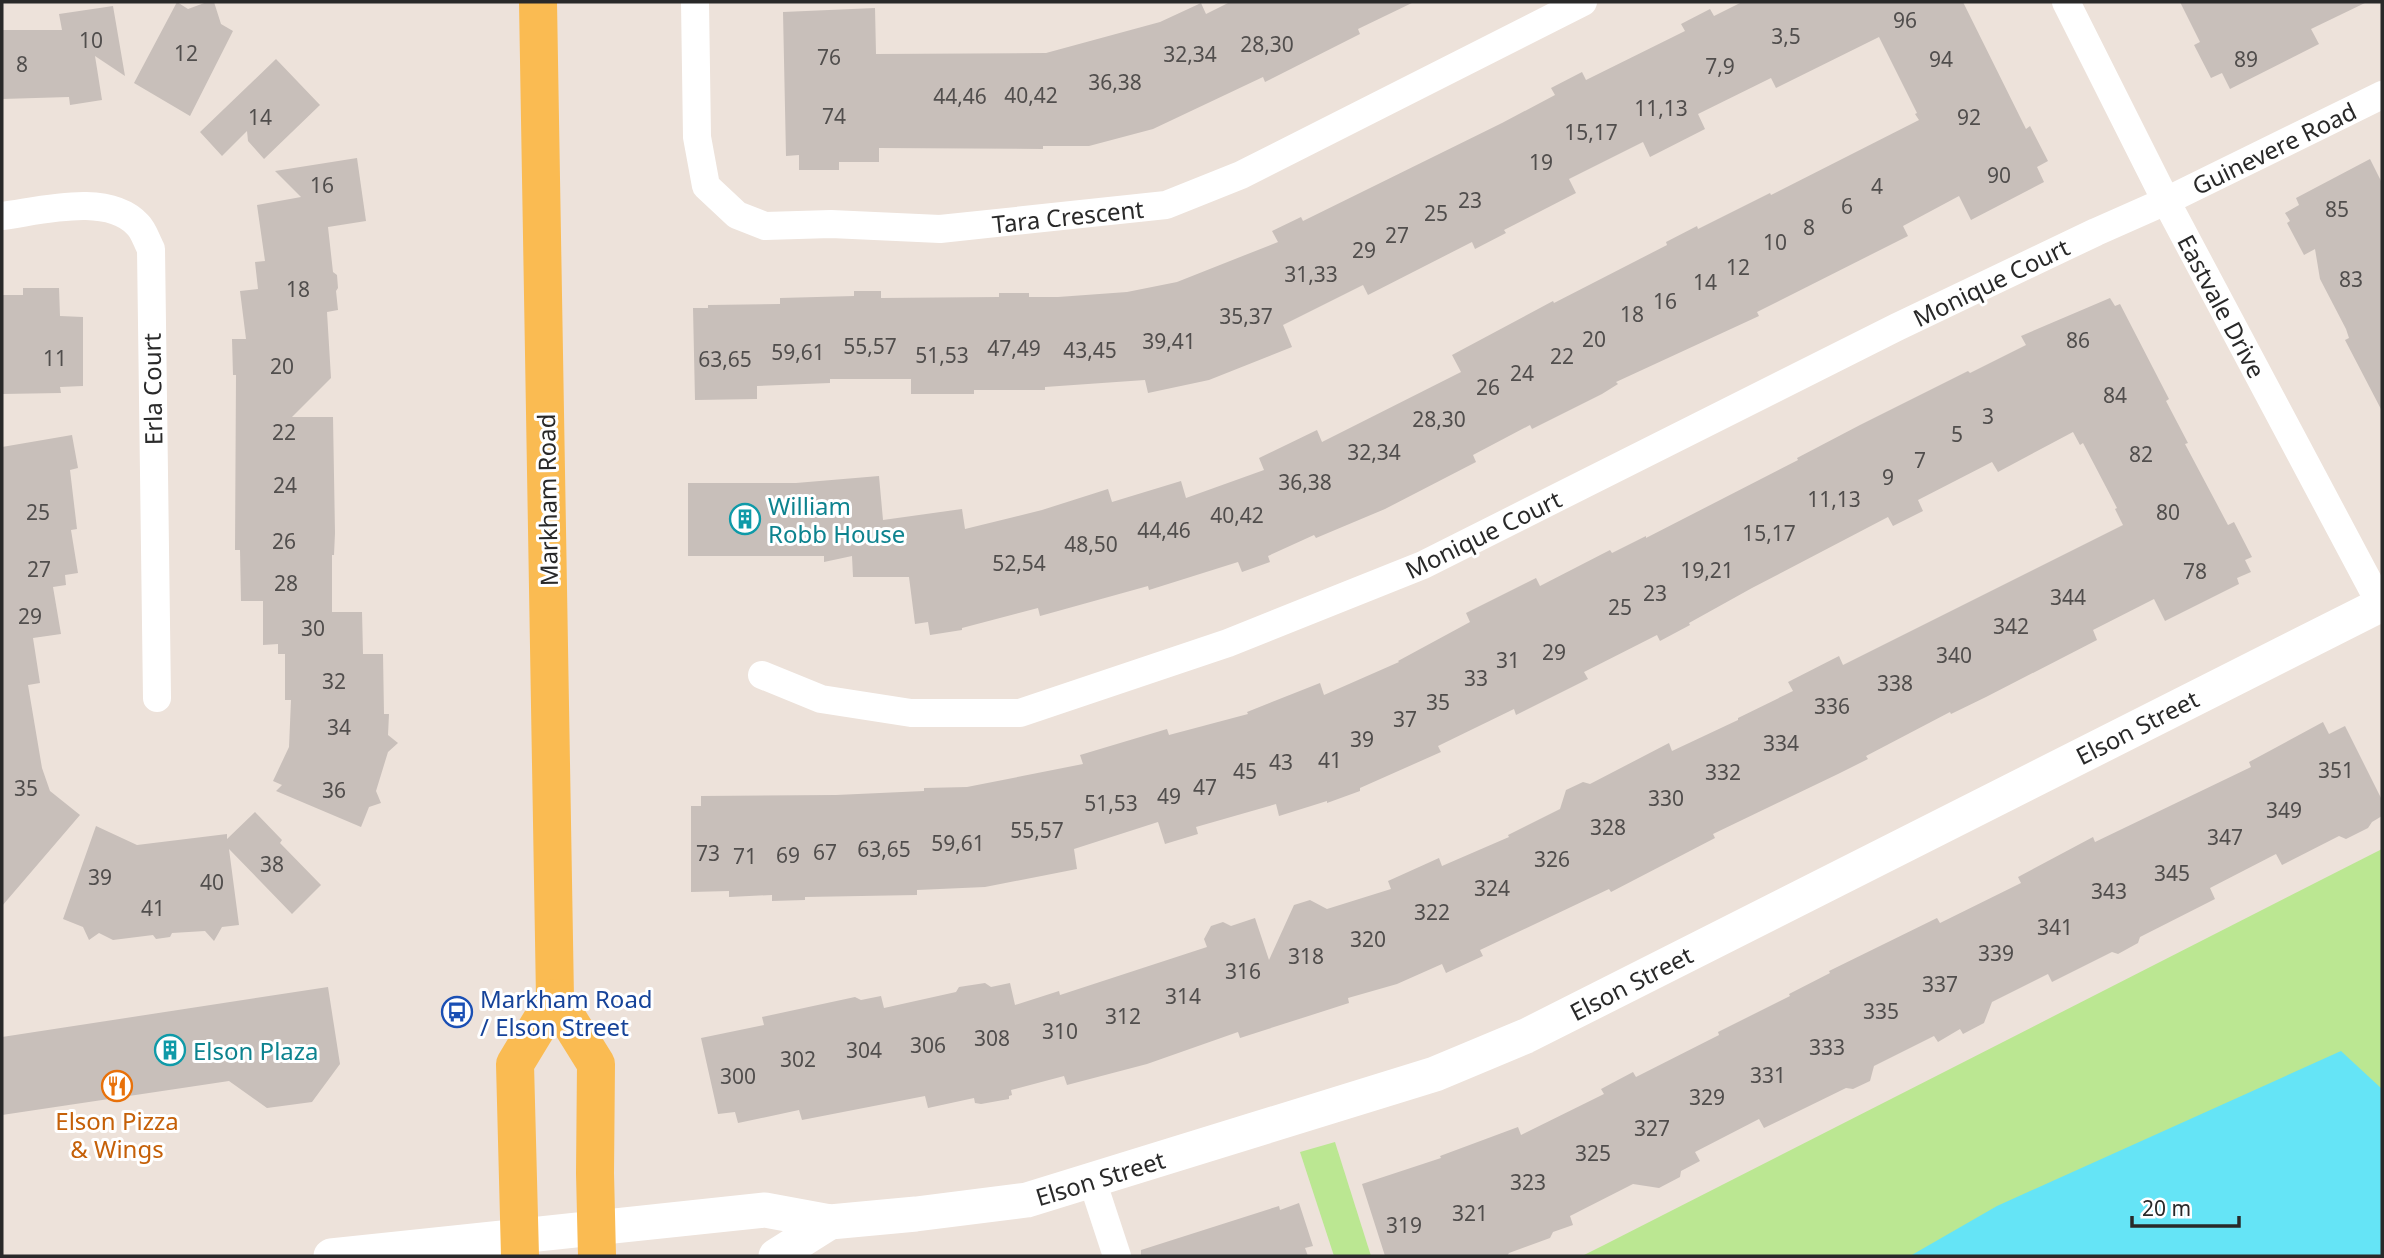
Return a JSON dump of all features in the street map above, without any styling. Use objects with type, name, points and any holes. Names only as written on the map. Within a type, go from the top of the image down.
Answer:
[{"type":"main road","name":"Markham Road","points":[[538,2],[555,998]]},
{"type":"main road","points":[[520,1246],[515,1064],[555,998],[596,1065],[597,1243]]},
{"type":"street","name":"Tara Crescent","points":[[695,2],[697,137],[701,162],[706,186],[737,215],[765,226],[831,224],[940,229],[1166,205],[1241,175],[1583,2]]},
{"type":"street","name":"Eastvale Drive","points":[[2066,2],[2166,201],[2382,605]]},
{"type":"street","name":"Guinevere Road","points":[[2166,201],[2382,95]]},
{"type":"street","name":"Monique Court","points":[[762,675],[821,699],[911,713],[1020,713],[1108,684],[1228,643],[1423,565],[1897,327],[2166,201]]},
{"type":"street","name":"Erla Court","points":[[2,216],[83,205],[120,211],[139,226],[151,249],[157,698]]},
{"type":"street","name":"Elson Street","points":[[331,1256],[597,1243],[765,1210],[830,1222],[1027,1200],[1435,1074],[1526,1036],[2382,605]]},
{"type":"street","points":[[1092,1180],[1117,1256]]},
{"type":"street","name":"Elson Street","points":[[776,1256],[830,1222]]},
{"type":"green space","points":[[2382,849],[2382,1256],[1582,1256],[1604,1245]]},
{"type":"green space","points":[[1335,1142],[1371,1256],[1334,1256],[1300,1152]]},
{"type":"water","points":[[2341,1051],[2382,1089],[2382,1256],[1910,1256],[1997,1206]]},
{"type":"building","points":[[177,2],[188,9],[214,2],[221,24],[233,31],[190,116],[134,83]]},
{"type":"building","points":[[1230,2],[1414,2],[1358,29],[1360,34],[1265,82],[1263,77],[1153,129],[1089,146],[1043,146],[1043,149],[879,148],[879,162],[839,162],[839,170],[799,170],[799,155],[786,156],[783,12],[875,8],[876,54],[1046,53],[1160,22],[1201,3],[1206,14]]},
{"type":"building","points":[[1742,2],[1963,2],[2026,129],[2030,126],[2048,161],[2037,167],[2044,182],[1971,220],[1959,196],[1903,226],[1908,236],[1757,312],[1759,316],[1616,382],[1618,384],[1602,394],[1532,429],[1530,425],[1473,455],[1476,462],[1385,509],[1316,538],[1314,535],[1268,556],[1270,562],[1242,572],[1238,562],[1149,590],[1148,586],[1040,616],[1038,608],[962,630],[930,635],[928,622],[915,624],[909,577],[853,577],[852,556],[824,562],[824,556],[688,556],[688,483],[796,483],[879,476],[883,520],[962,509],[965,529],[1042,510],[1108,489],[1112,502],[1181,481],[1186,498],[1264,470],[1259,458],[1317,430],[1322,442],[1461,372],[1452,355],[1667,245],[1666,242],[1697,226],[1698,229],[1770,193],[1771,195],[1919,120],[1879,37],[1776,88],[1771,78],[1698,114],[1705,129],[1650,157],[1643,142],[1569,179],[1576,193],[1504,230],[1506,233],[1475,249],[1472,242],[1368,295],[1363,285],[1283,325],[1292,347],[1209,380],[1148,393],[1145,380],[1045,387],[1045,390],[974,390],[974,394],[911,394],[911,379],[830,379],[830,383],[757,386],[757,399],[695,400],[693,308],[708,308],[708,305],[780,304],[780,298],[854,296],[854,291],[881,291],[881,298],[999,297],[999,293],[1058,297],[1127,292],[1177,282],[1278,242],[1272,231],[1301,217],[1303,221],[1502,123],[1555,95],[1551,88],[1582,72],[1586,80],[1685,31],[1681,24],[1710,9],[1714,16]]},
{"type":"building","points":[[2180,2],[2367,2],[2311,29],[2319,44],[2230,89],[2222,73],[2211,78],[2194,45],[2200,42]]},
{"type":"building","points":[[113,6],[125,76],[95,56],[102,100],[70,105],[69,97],[2,99],[2,30],[62,30],[59,14]]},
{"type":"building","points":[[276,59],[320,105],[264,159],[248,141],[247,131],[222,156],[200,132]]},
{"type":"building","points":[[357,158],[366,221],[328,227],[333,272],[337,275],[338,288],[338,310],[327,312],[331,378],[292,417],[333,417],[335,533],[332,555],[332,612],[362,612],[363,654],[383,654],[384,714],[389,714],[388,735],[398,743],[388,752],[376,791],[381,803],[369,807],[361,827],[276,791],[282,785],[273,781],[289,747],[291,700],[285,700],[285,654],[278,654],[278,644],[263,645],[263,601],[241,601],[240,550],[235,550],[236,375],[233,375],[232,339],[246,339],[240,291],[258,289],[255,262],[265,261],[257,205],[301,197],[275,171]]},
{"type":"building","points":[[2370,159],[2382,183],[2382,411],[2345,340],[2349,338],[2346,329],[2320,279],[2315,249],[2304,255],[2287,223],[2290,221],[2285,213],[2299,205],[2296,198]]},
{"type":"building","points":[[23,288],[59,288],[60,316],[83,317],[83,386],[60,387],[61,393],[2,394],[2,295],[23,295]]},
{"type":"building","points":[[2110,298],[2115,306],[2120,304],[2169,399],[2166,401],[2188,443],[2185,444],[2228,525],[2234,522],[2252,557],[2245,560],[2251,572],[2237,578],[2239,584],[2165,621],[2154,599],[2093,630],[2097,640],[1986,697],[1951,714],[1950,712],[1866,756],[1868,759],[1713,834],[1715,838],[1611,892],[1609,889],[1480,950],[1483,956],[1446,973],[1442,964],[1397,984],[1348,998],[1349,1003],[1240,1038],[1238,1032],[1147,1064],[1067,1085],[1064,1076],[1011,1090],[1009,1099],[981,1104],[975,1103],[974,1098],[928,1108],[925,1096],[802,1120],[799,1110],[738,1123],[735,1112],[718,1114],[701,1038],[764,1025],[762,1017],[855,997],[861,1000],[881,996],[884,1008],[956,992],[959,987],[985,983],[991,987],[1010,983],[1015,1005],[1059,991],[1060,995],[1207,947],[1204,939],[1211,926],[1223,922],[1231,926],[1255,918],[1269,960],[1294,905],[1310,900],[1327,909],[1391,889],[1388,881],[1439,858],[1442,866],[1509,837],[1508,835],[1560,809],[1566,790],[1583,782],[1590,784],[1669,743],[1672,751],[1738,720],[1793,691],[1788,682],[1839,656],[1843,665],[2123,525],[2083,443],[2080,445],[2073,432],[1998,472],[1992,462],[1918,500],[1923,511],[1893,526],[1888,517],[1752,588],[1660,641],[1657,635],[1584,672],[1588,679],[1516,715],[1514,709],[1438,746],[1441,752],[1360,788],[1360,791],[1279,816],[1276,804],[1196,827],[1198,834],[1165,844],[1158,822],[1074,849],[1077,869],[985,887],[917,890],[917,895],[805,897],[805,900],[772,901],[772,895],[729,897],[729,891],[691,892],[691,806],[701,806],[701,796],[836,795],[967,787],[1083,764],[1080,755],[1167,729],[1169,735],[1248,714],[1247,712],[1320,683],[1324,695],[1399,662],[1470,622],[1466,613],[1536,578],[1540,586],[1610,550],[1612,553],[1646,538],[1860,425],[2026,345],[2021,336]]},
{"type":"building","points":[[72,435],[78,468],[70,470],[77,529],[71,530],[78,573],[65,575],[66,585],[53,587],[61,634],[33,638],[40,683],[28,685],[42,768],[50,791],[80,815],[2,906],[2,447]]},
{"type":"building","points":[[2323,722],[2329,734],[2345,726],[2382,800],[2382,816],[2368,828],[2346,839],[2339,836],[2282,865],[2276,854],[2210,888],[2215,899],[2140,937],[2138,943],[2118,954],[2112,952],[2052,982],[2048,974],[1992,1002],[1984,1023],[1963,1034],[1960,1029],[1938,1042],[1934,1036],[1874,1066],[1870,1081],[1853,1089],[1846,1088],[1764,1128],[1759,1119],[1695,1152],[1700,1161],[1681,1171],[1680,1177],[1659,1188],[1633,1184],[1570,1216],[1573,1225],[1553,1232],[1550,1238],[1507,1256],[1385,1256],[1362,1184],[1441,1158],[1440,1156],[1518,1127],[1521,1135],[1604,1094],[1601,1089],[1633,1072],[1636,1077],[1719,1035],[1718,1032],[1790,996],[1789,994],[1830,973],[1829,971],[1937,918],[1940,923],[2021,883],[2018,877],[2093,837],[2095,842],[2251,767],[2249,762]]},
{"type":"building","points":[[255,812],[282,840],[280,843],[321,885],[292,914],[229,849],[239,925],[222,927],[214,941],[205,931],[172,933],[170,937],[156,939],[153,935],[113,940],[99,933],[89,940],[83,927],[63,919],[96,826],[137,845],[227,834],[227,839]]},
{"type":"building","name":"Elson Plaza","points":[[328,987],[340,1064],[312,1102],[267,1108],[229,1081],[2,1115],[2,1037]]},
{"type":"building","points":[[1299,1203],[1313,1246],[1305,1248],[1308,1256],[1141,1256],[1141,1250],[1279,1206],[1280,1210]]},
{"type":"place","name":"William Robb House","points":[[745,519]]},
{"type":"place","name":"Markham Road / Elson Street","points":[[457,1012]]},
{"type":"place","name":"Elson Plaza","points":[[170,1050]]},
{"type":"place","name":"Elson Pizza & Wings","points":[[117,1086]]}]
